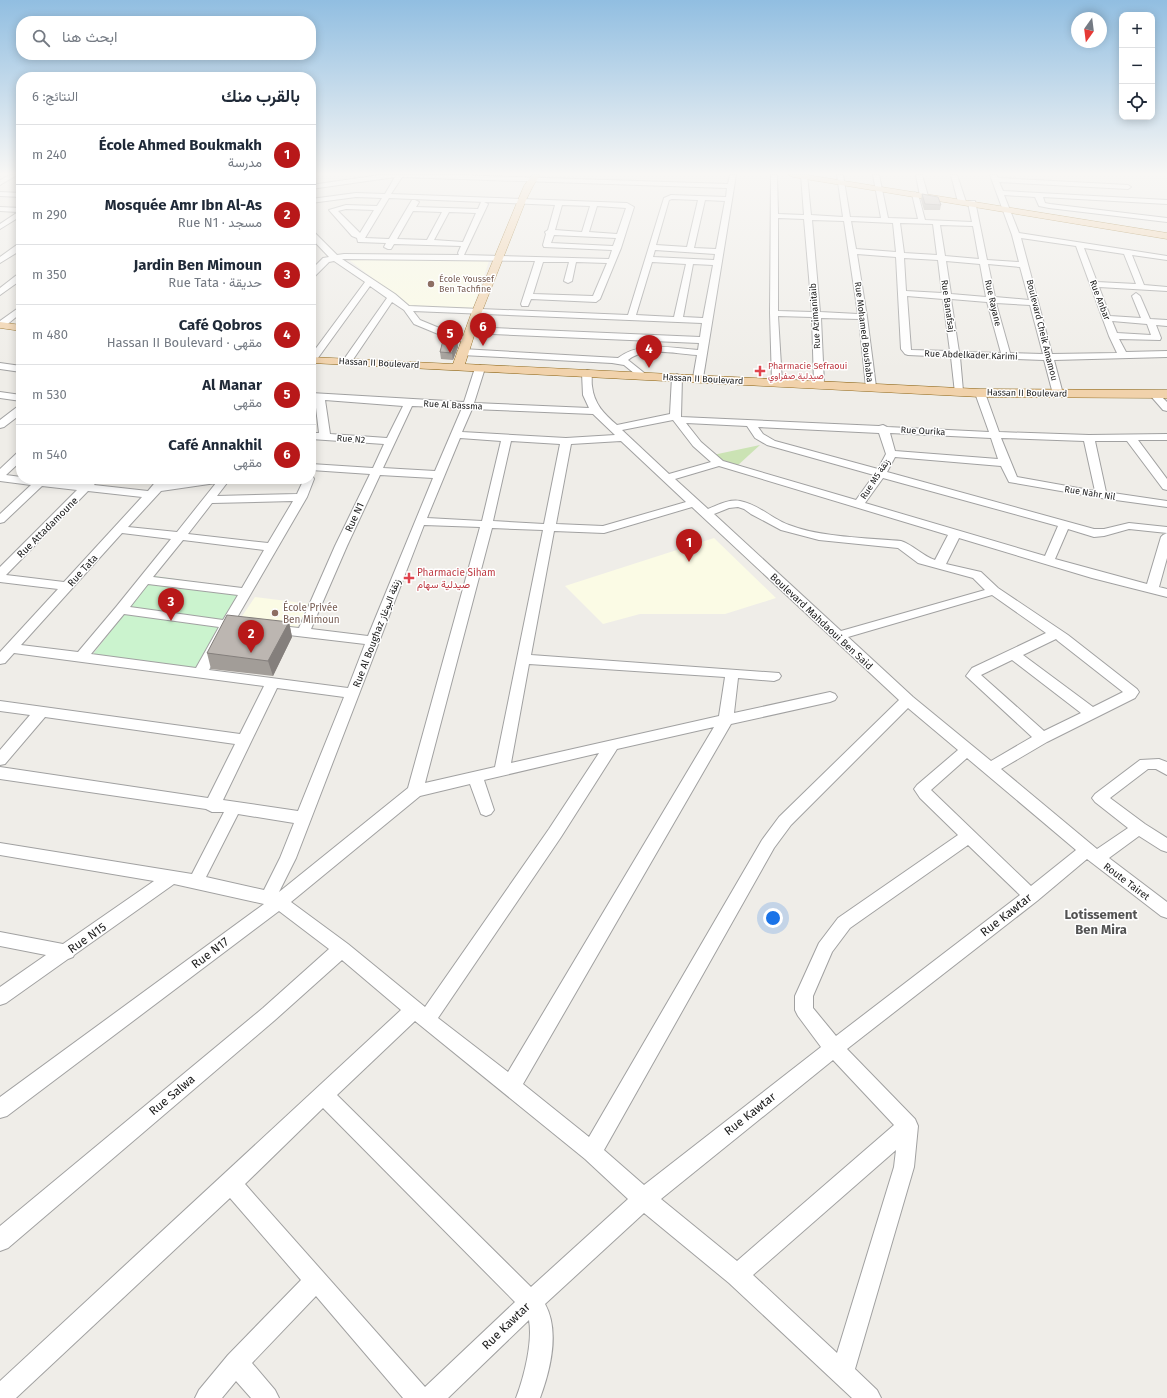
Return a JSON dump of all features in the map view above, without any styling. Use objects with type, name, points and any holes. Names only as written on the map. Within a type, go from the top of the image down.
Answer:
[{"type":"main road","points":[[458,367],[462,352],[506,240]]},
{"type":"main road","points":[[0,325],[16,327]]},
{"type":"main road","name":"Hassan II Boulevard","points":[[316,360],[980,393],[1167,394]]},
{"type":"street","points":[[317,240],[334,257],[392,296],[407,308],[415,319],[421,324],[446,334],[703,340]]},
{"type":"street","points":[[368,240],[466,244]]},
{"type":"street","points":[[460,257],[468,240]]},
{"type":"street","points":[[548,240],[547,245],[616,248]]},
{"type":"street","points":[[528,296],[596,299],[612,261],[619,240]]},
{"type":"street","points":[[631,318],[654,240]]},
{"type":"street","points":[[690,250],[692,240]]},
{"type":"street","points":[[698,378],[706,321],[722,240]]},
{"type":"street","points":[[774,240],[774,313],[777,382]]},
{"type":"street","name":"Rue Azimanitaib","points":[[809,240],[816,314],[819,384]]},
{"type":"street","name":"Rue Mohamed Boushaba","points":[[851,240],[863,317],[871,387]]},
{"type":"street","name":"Rue Abdelkader Karimi","points":[[898,240],[906,349],[908,352],[1006,356],[1167,354]]},
{"type":"street","name":"Rue Banafsaj","points":[[939,240],[958,391]]},
{"type":"street","name":"Rue Rayane","points":[[980,240],[991,300],[1006,356]]},
{"type":"street","name":"Boulevard Cheik Amamou","points":[[1018,240],[1058,394]]},
{"type":"street","points":[[1053,240],[1167,258]]},
{"type":"street","points":[[382,256],[392,241]]},
{"type":"street","name":"Rue Anbar","points":[[1079,244],[1113,336],[1122,355]]},
{"type":"street","points":[[652,247],[720,252]]},
{"type":"street","points":[[0,261],[16,249]]},
{"type":"street","points":[[853,251],[1025,265]]},
{"type":"street","points":[[0,252],[12,252]]},
{"type":"street","points":[[1127,252],[1141,287]]},
{"type":"street","points":[[316,270],[326,260],[334,257],[460,257],[612,261]]},
{"type":"street","points":[[522,313],[540,259]]},
{"type":"street","points":[[648,259],[718,263]]},
{"type":"street","points":[[568,281],[573,260]]},
{"type":"street","points":[[678,320],[690,261]]},
{"type":"street","points":[[0,280],[16,279]]},
{"type":"street","points":[[0,292],[16,281]]},
{"type":"street","points":[[316,355],[370,281]]},
{"type":"street","points":[[1094,284],[1167,289]]},
{"type":"street","points":[[902,293],[1034,303]]},
{"type":"street","points":[[347,362],[392,296]]},
{"type":"street","points":[[1113,336],[1157,338],[1136,296]]},
{"type":"street","points":[[407,308],[706,321]]},
{"type":"street","points":[[0,325],[16,313]]},
{"type":"street","points":[[774,313],[863,317]]},
{"type":"street","points":[[1107,318],[1167,323]]},
{"type":"street","points":[[621,361],[631,353],[646,350],[702,353]]},
{"type":"street","points":[[462,352],[621,361],[627,363],[643,376]]},
{"type":"street","points":[[0,366],[16,368]]},
{"type":"street","name":"Rue Al Boughaz زنقة البوغاز","points":[[274,900],[303,818],[420,521],[468,406],[480,368]]},
{"type":"street","name":"Boulevard Mahdaoui Ben Said","points":[[587,373],[586,384],[588,399],[595,411],[908,700],[1092,854]]},
{"type":"street","points":[[677,377],[677,418],[697,444],[719,463],[955,533],[1167,593]]},
{"type":"street","points":[[882,428],[891,454],[1005,463],[980,393]]},
{"type":"street","points":[[1154,394],[1167,408]]},
{"type":"street","points":[[0,395],[16,397]]},
{"type":"street","points":[[316,396],[325,437]]},
{"type":"street","name":"Rue Al Bassma","points":[[316,396],[409,403],[595,411]]},
{"type":"street","name":"Rue N1","points":[[303,633],[376,471],[409,403]]},
{"type":"street","points":[[0,425],[16,413]]},
{"type":"street","name":"Rue Ourika","points":[[614,428],[677,418],[996,435],[1089,438],[1167,437]]},
{"type":"street","points":[[750,423],[759,436],[767,441],[1064,525],[1100,533],[1109,533],[1118,528],[1128,526],[1167,530]]},
{"type":"street","points":[[455,435],[566,441],[624,438]]},
{"type":"street","name":"Rue N2","points":[[316,436],[391,441]]},
{"type":"street","points":[[1130,437],[1167,486]]},
{"type":"street","points":[[507,438],[416,791],[612,745],[830,697]]},
{"type":"street","points":[[1089,438],[1101,495]]},
{"type":"street","points":[[502,770],[566,441]]},
{"type":"street","name":"Rue M5 زنقة","points":[[859,504],[881,473],[891,454]]},
{"type":"street","points":[[0,476],[16,460]]},
{"type":"street","points":[[667,478],[719,463]]},
{"type":"street","name":"Rue Nahr Nil","points":[[1005,463],[1012,480],[1101,495],[1167,504]]},
{"type":"street","points":[[316,470],[439,474]]},
{"type":"street","points":[[0,476],[16,478]]},
{"type":"street","points":[[0,520],[38,484]]},
{"type":"street","name":"Rue Attadamoune","points":[[0,574],[89,484]]},
{"type":"street","points":[[107,484],[157,487],[180,484]]},
{"type":"street","points":[[81,657],[121,610],[178,536],[221,484]]},
{"type":"street","points":[[200,673],[308,484]]},
{"type":"street","name":"Rue Tata","points":[[0,660],[157,487]]},
{"type":"street","points":[[208,500],[301,497]]},
{"type":"street","points":[[420,521],[604,530],[694,503]]},
{"type":"street","points":[[705,514],[728,505],[738,504],[748,506],[755,512],[785,528],[819,536],[901,545],[922,560],[977,575],[994,591],[1063,638],[1132,692],[1130,695],[1042,738],[990,768]]},
{"type":"street","points":[[1049,560],[1064,525]]},
{"type":"street","points":[[118,529],[272,547]]},
{"type":"street","points":[[937,565],[942,561],[955,533]]},
{"type":"street","points":[[1152,590],[1167,537]]},
{"type":"street","points":[[0,578],[67,586]]},
{"type":"street","points":[[144,580],[245,592]]},
{"type":"street","points":[[838,636],[994,591]]},
{"type":"street","points":[[121,610],[373,641]]},
{"type":"street","points":[[1042,738],[973,676],[978,671],[1050,636],[1057,635]]},
{"type":"street","points":[[11,648],[352,693]]},
{"type":"street","points":[[1013,654],[1091,713]]},
{"type":"street","points":[[523,660],[774,676]]},
{"type":"street","points":[[512,1086],[726,720],[732,674]]},
{"type":"street","points":[[212,806],[272,683]]},
{"type":"street","points":[[592,1152],[768,844],[786,820],[908,700]]},
{"type":"street","points":[[0,706],[245,740]]},
{"type":"street","points":[[0,760],[41,712]]},
{"type":"street","points":[[0,1397],[231,1183],[323,1095],[421,1014],[555,833],[612,745]]},
{"type":"street","points":[[967,750],[922,789],[925,794],[1031,896]]},
{"type":"street","points":[[1167,770],[1159,764],[1145,764],[1100,798],[1139,828],[1167,846]]},
{"type":"street","points":[[0,773],[212,806],[303,818]]},
{"type":"street","points":[[475,777],[486,810]]},
{"type":"street","name":"Rue N17","points":[[0,1109],[416,791]]},
{"type":"street","points":[[196,881],[233,809]]},
{"type":"street","name":"Rue Kawtar","points":[[431,1398],[531,1302],[644,1199],[834,1048],[1031,896],[1092,854],[1139,828]]},
{"type":"street","points":[[843,1372],[904,1167],[908,1126],[834,1048],[804,1010],[804,996],[825,948],[844,923],[969,836]]},
{"type":"street","points":[[0,849],[196,881],[274,900],[342,949],[592,1152],[644,1199],[737,1275],[843,1372],[869,1398]]},
{"type":"street","name":"Route Tairet","points":[[1092,854],[1167,911]]},
{"type":"street","name":"Rue N15","points":[[0,997],[67,952],[172,877]]},
{"type":"street","points":[[0,939],[67,952]]},
{"type":"street","name":"Rue Salwa","points":[[0,1240],[269,1014],[342,949]]},
{"type":"street","points":[[323,1095],[531,1302],[539,1317],[540,1336],[539,1355],[533,1389],[528,1398]]},
{"type":"street","points":[[737,1275],[908,1126]]},
{"type":"street","points":[[231,1183],[419,1398]]},
{"type":"street","points":[[207,1398],[236,1363],[316,1280]]},
{"type":"street","points":[[236,1363],[268,1398]]},
{"type":"shaded area","name":"École Youssef Ben Tachfine","points":[[348,259],[489,261],[473,308],[408,306]]},
{"type":"shaded area","points":[[714,538],[776,598],[725,614],[640,614],[603,624],[565,586]]},
{"type":"shaded area","name":"École Privée Ben Mimoun","points":[[255,597],[311,604],[296,629],[238,622]]},
{"type":"green space","points":[[760,445],[737,466],[722,463],[713,455]]},
{"type":"green space","points":[[154,576],[241,588],[200,669],[93,654]]},
{"type":"building","points":[[443,340],[457,340],[452,353],[440,352]]},
{"type":"building","points":[[227,615],[289,622],[268,661],[207,653]]},
{"type":"place","name":"École Youssef Ben Tachfine","points":[[431,284]]},
{"type":"place","name":"Café Annakhil","points":[[483,346]]},
{"type":"place","name":"Al Manar","points":[[450,353]]},
{"type":"place","name":"Café Qobros","points":[[649,368]]},
{"type":"place","name":"Pharmacie Sefraoui صيدلية صفراوي","points":[[760,371]]},
{"type":"place","name":"École Ahmed Boukmakh","points":[[689,562]]},
{"type":"place","name":"Pharmacie Siham صيدلية سهام","points":[[409,578]]},
{"type":"place","name":"École Privée Ben Mimoun","points":[[275,613]]},
{"type":"place","name":"Jardin Ben Mimoun","points":[[171,621]]},
{"type":"place","name":"Mosquée Amr Ibn Al-As","points":[[251,653]]},
{"type":"district","name":"Lotissement Ben Mira","points":[[1101,922]]}]
